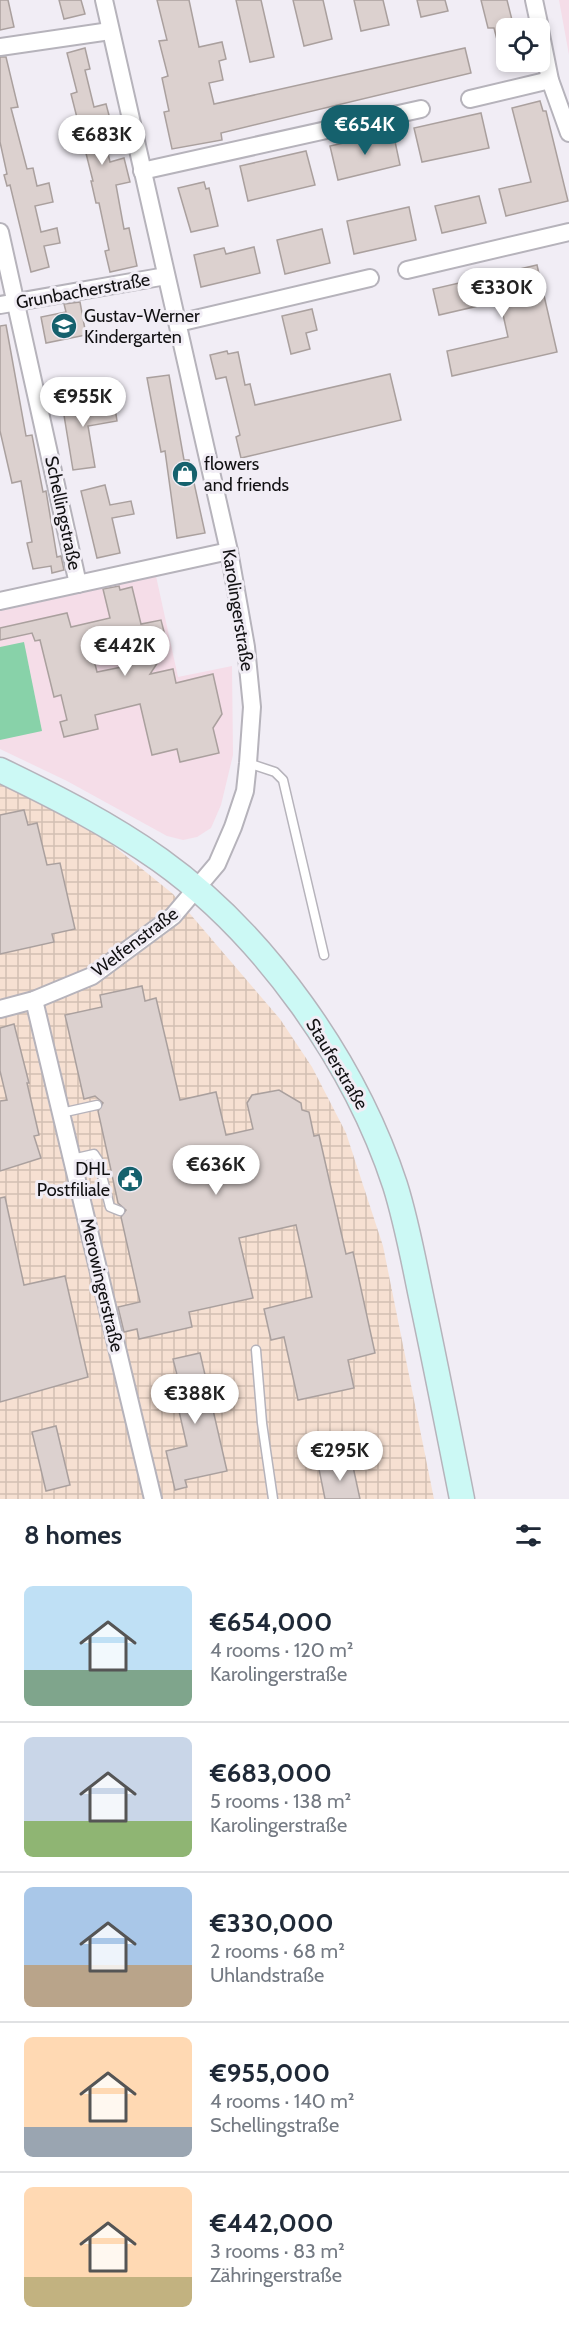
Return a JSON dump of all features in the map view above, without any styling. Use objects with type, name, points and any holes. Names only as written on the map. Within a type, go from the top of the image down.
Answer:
[{"type":"main road","name":"Stauferstraße","points":[[0,770],[76,806],[161,861],[196,890],[254,945],[285,983],[325,1039],[365,1110],[396,1187],[462,1499]]},
{"type":"street","name":"Karolingerstraße","points":[[104,0],[229,551],[246,647],[251,695],[249,764],[245,791],[234,827],[213,870],[196,890]]},
{"type":"street","points":[[534,0],[538,18]]},
{"type":"street","points":[[0,47],[110,31]]},
{"type":"street","points":[[548,72],[569,133]]},
{"type":"street","points":[[470,99],[550,80]]},
{"type":"street","points":[[142,171],[421,109]]},
{"type":"street","name":"Schellingstraße","points":[[0,232],[8,304],[78,584]]},
{"type":"street","points":[[407,270],[569,232]]},
{"type":"street","name":"Grunbacherstraße","points":[[8,304],[166,276]]},
{"type":"street","points":[[178,323],[370,278]]},
{"type":"street","points":[[0,602],[229,551]]},
{"type":"street","name":"Welfenstraße","points":[[0,1009],[34,1000],[92,976],[173,916],[196,890]]},
{"type":"street","name":"Merowingerstraße","points":[[34,1000],[153,1499]]},
{"type":"lane","points":[[249,764],[275,772],[283,780],[324,955]]},
{"type":"lane","points":[[61,1113],[97,1105]]},
{"type":"lane","points":[[72,1160],[94,1155],[98,1160],[110,1207],[120,1211]]},
{"type":"lane","points":[[256,1350],[262,1423],[273,1499]]},
{"type":"shaded area","points":[[559,0],[569,0],[569,55]]},
{"type":"shaded area","points":[[156,576],[178,677],[232,666],[233,755],[221,805],[211,828],[197,837],[183,840],[167,836],[67,781],[0,749],[0,611]]},
{"type":"shaded area","points":[[0,775],[73,813],[173,894],[280,1019],[312,1067],[346,1133],[383,1246],[434,1499],[0,1499]]},
{"type":"green space","points":[[24,642],[42,731],[0,740],[0,647]]},
{"type":"building","points":[[0,0],[8,0],[14,27],[0,30]]},
{"type":"building","points":[[59,0],[81,0],[85,14],[64,19]]},
{"type":"building","points":[[157,0],[189,0],[199,47],[222,42],[226,59],[219,61],[223,80],[209,83],[214,104],[465,48],[471,73],[221,133],[222,140],[172,149],[164,112],[169,111],[162,78],[168,76],[159,41],[167,40]]},
{"type":"building","points":[[236,0],[261,0],[274,57],[250,62]]},
{"type":"building","points":[[293,0],[323,0],[332,39],[304,46]]},
{"type":"building","points":[[354,0],[383,0],[389,25],[361,31]]},
{"type":"building","points":[[417,0],[445,0],[448,11],[421,17]]},
{"type":"building","points":[[481,0],[507,0],[512,18],[496,18],[496,36],[494,28],[488,28]]},
{"type":"building","points":[[85,48],[90,69],[85,70],[94,107],[106,104],[110,119],[101,122],[110,162],[124,158],[130,182],[116,185],[124,229],[129,228],[137,266],[110,272],[105,251],[109,250],[99,203],[96,203],[91,181],[93,181],[71,94],[77,92],[67,53]]},
{"type":"building","points":[[0,57],[6,57],[18,107],[11,108],[27,169],[33,168],[37,186],[49,183],[53,202],[35,206],[41,232],[57,228],[60,243],[44,246],[49,267],[31,272],[10,185],[7,186],[4,175],[7,174],[0,142]]},
{"type":"building","points":[[540,101],[543,111],[546,111],[568,201],[506,216],[499,189],[531,182],[512,108]]},
{"type":"building","points":[[481,113],[489,148],[422,162],[414,128]]},
{"type":"building","points":[[393,132],[400,165],[338,180],[330,146]]},
{"type":"building","points":[[306,151],[315,185],[248,201],[240,166]]},
{"type":"building","points":[[204,182],[206,189],[209,188],[218,226],[191,232],[178,188]]},
{"type":"building","points":[[479,196],[486,223],[442,233],[435,206]]},
{"type":"building","points":[[409,207],[416,240],[354,254],[347,221]]},
{"type":"building","points":[[322,229],[330,263],[285,274],[277,240]]},
{"type":"building","points":[[254,247],[260,273],[201,287],[194,255],[224,248],[226,254]]},
{"type":"building","points":[[537,265],[557,352],[452,376],[447,351],[508,337],[500,301],[439,315],[433,289]]},
{"type":"building","name":"Gustav-Werner Kindergarten","points":[[80,302],[86,335],[46,343],[41,317],[66,312],[64,304]]},
{"type":"building","points":[[312,309],[317,330],[306,333],[310,349],[291,354],[282,316]]},
{"type":"building","points":[[6,325],[26,436],[32,435],[43,492],[46,491],[57,557],[61,556],[64,570],[52,573],[51,566],[33,569],[27,543],[32,542],[21,481],[12,483],[0,431],[0,326]]},
{"type":"building","points":[[227,351],[228,354],[238,352],[245,385],[250,384],[255,405],[390,374],[401,420],[241,458],[236,437],[240,435],[226,377],[216,379],[210,355]]},
{"type":"building","points":[[169,375],[184,460],[189,460],[205,533],[177,538],[165,451],[161,452],[147,378]]},
{"type":"building","points":[[87,392],[90,413],[115,408],[117,421],[88,426],[95,467],[73,470],[61,397]]},
{"type":"building","points":[[105,485],[110,505],[131,501],[134,514],[112,518],[120,553],[97,558],[81,491]]},
{"type":"building","points":[[119,586],[120,590],[132,587],[141,624],[161,620],[168,647],[150,674],[173,669],[176,683],[213,674],[222,714],[213,728],[219,753],[180,762],[177,749],[152,755],[140,704],[95,715],[98,729],[64,737],[60,722],[67,720],[61,695],[54,697],[40,640],[35,641],[32,633],[0,640],[0,628],[67,613],[71,627],[110,618],[103,589]],"holes":[[[115,638],[122,667],[97,672],[90,644]]]},
{"type":"building","points":[[24,810],[28,825],[37,823],[47,865],[60,863],[75,929],[52,934],[54,942],[0,954],[0,815]]},
{"type":"building","points":[[142,986],[145,1001],[156,998],[180,1100],[216,1092],[226,1135],[253,1129],[247,1103],[252,1095],[279,1090],[301,1103],[302,1110],[309,1112],[314,1136],[319,1135],[346,1254],[353,1252],[375,1353],[348,1360],[354,1388],[298,1400],[284,1337],[271,1340],[264,1309],[312,1297],[296,1225],[239,1238],[253,1298],[189,1312],[192,1327],[139,1339],[137,1329],[124,1332],[118,1307],[140,1302],[121,1217],[126,1210],[118,1203],[98,1111],[103,1103],[95,1096],[84,1099],[65,1015],[102,1007],[100,995]]},
{"type":"building","points":[[14,1024],[29,1083],[27,1083],[39,1135],[34,1136],[41,1158],[0,1171],[0,1101],[7,1100],[0,1071],[0,1028]]},
{"type":"building","points":[[5,1197],[24,1285],[65,1276],[88,1377],[0,1402],[0,1198]]},
{"type":"building","points":[[200,1353],[227,1471],[185,1480],[187,1487],[175,1490],[166,1451],[187,1446],[171,1376],[177,1375],[173,1359]]},
{"type":"building","points":[[56,1426],[70,1485],[46,1491],[32,1432]]},
{"type":"building","points":[[352,1462],[360,1499],[325,1499],[319,1469]]},
{"type":"place","name":"Gustav-Werner Kindergarten","points":[[64,326]]},
{"type":"place","name":"flowers and friends","points":[[185,474]]},
{"type":"place","name":"DHL Postfiliale","points":[[130,1179]]}]
